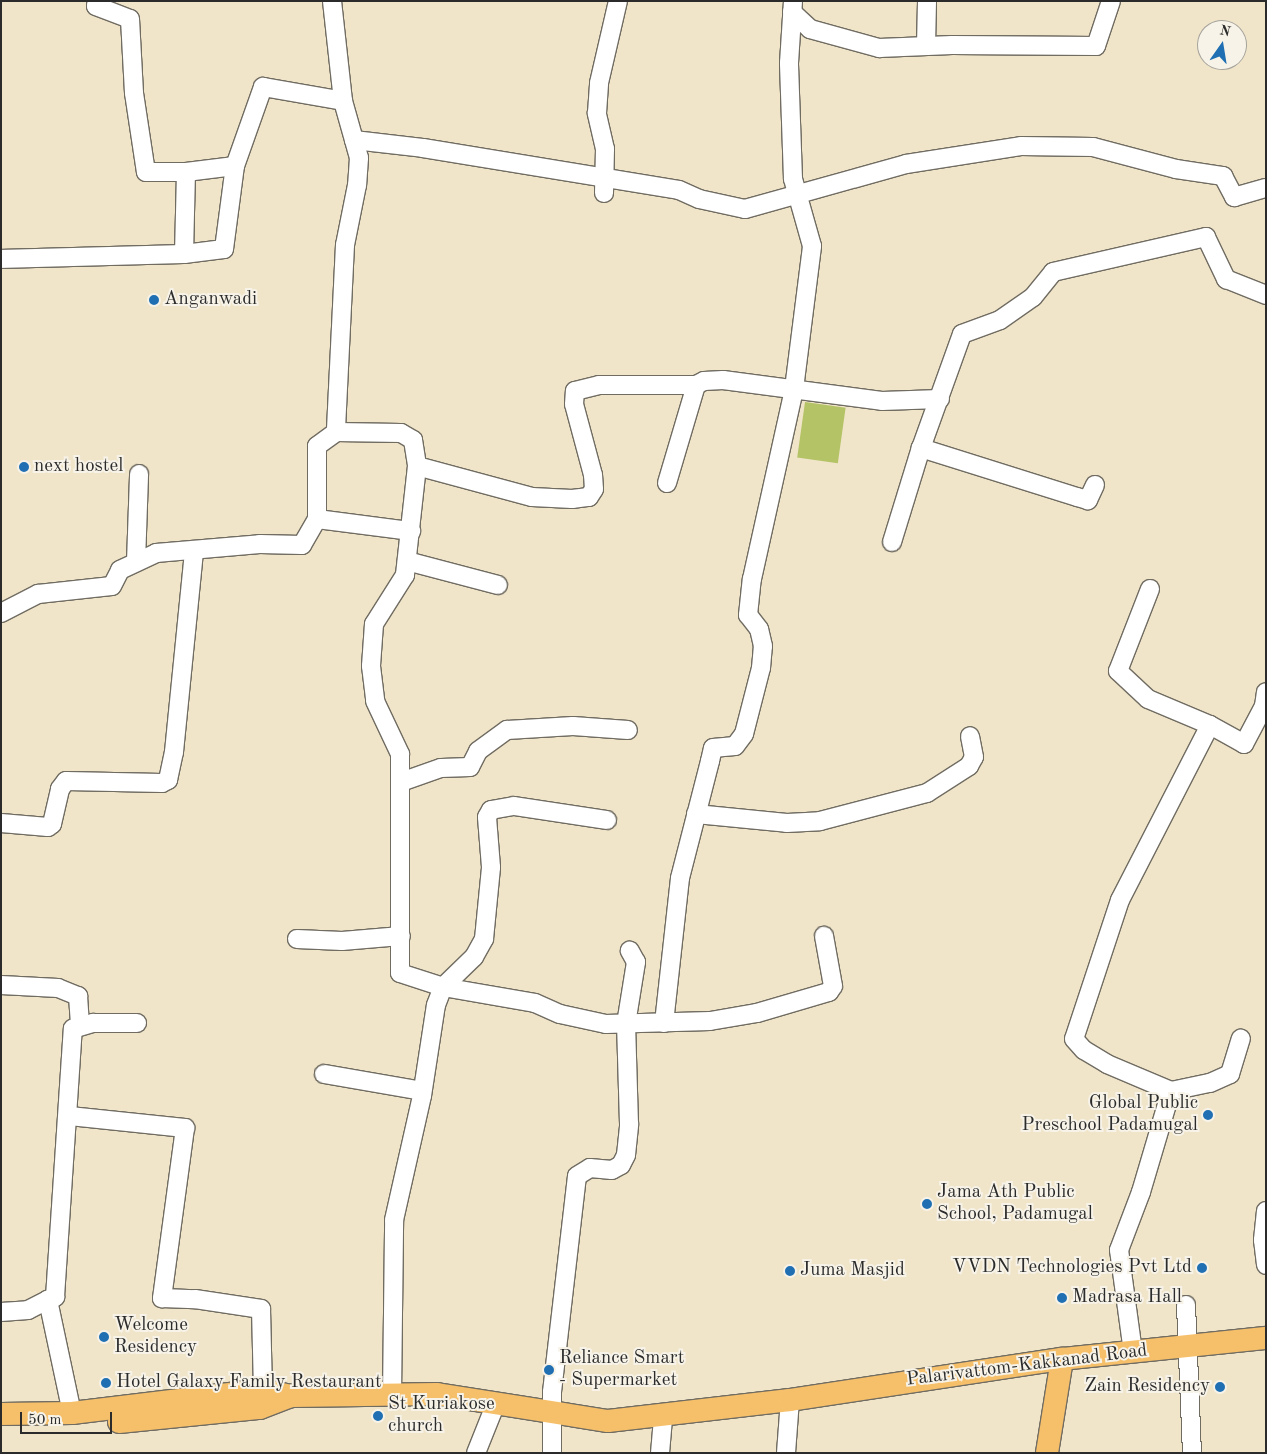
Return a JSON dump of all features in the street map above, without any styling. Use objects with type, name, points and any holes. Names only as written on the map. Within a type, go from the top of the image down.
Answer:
[{"type":"main road","name":"Palarivattom-Kakkanad Road","points":[[292,1396],[437,1394],[552,1410],[608,1421],[790,1400],[1062,1359],[1266,1338]]},
{"type":"main road","points":[[1047,1453],[1062,1359]]},
{"type":"main road","points":[[1,1426],[187,1408],[263,1390],[292,1396]]},
{"type":"main road","points":[[1,1414],[187,1408],[260,1408],[292,1396]]},
{"type":"street","points":[[97,1],[96,6],[130,19],[134,93],[146,172],[186,172],[235,166]]},
{"type":"street","points":[[332,1],[343,101],[354,140],[358,167],[345,245],[336,432]]},
{"type":"street","points":[[604,185],[605,149],[597,113],[599,83],[618,1]]},
{"type":"street","points":[[926,46],[928,1]]},
{"type":"street","points":[[793,7],[810,28],[862,45],[879,48],[926,46],[1097,46],[1111,1]]},
{"type":"street","points":[[664,1023],[679,888],[713,748],[735,746],[744,734],[761,668],[763,646],[759,629],[748,615],[752,579],[794,389],[812,246],[793,179],[789,63],[793,7]]},
{"type":"street","points":[[1,259],[184,254],[224,249],[235,166],[263,88],[343,101]]},
{"type":"street","points":[[354,140],[423,148],[604,185],[679,190],[699,199],[745,209],[798,196],[906,164],[1021,146],[1093,147],[1176,169],[1223,176],[1234,197],[1266,188]]},
{"type":"street","points":[[184,254],[186,172]]},
{"type":"street","points":[[892,542],[921,448],[962,334],[1000,320],[1033,297],[1053,272],[1206,238],[1226,280],[1266,295]]},
{"type":"street","points":[[417,466],[532,497],[581,499],[589,496],[594,489],[574,404],[575,391],[599,385],[696,385],[704,381],[723,380],[882,401],[940,399]]},
{"type":"street","points":[[667,483],[696,385]]},
{"type":"street","points":[[1,613],[38,594],[112,586],[120,570],[156,553],[302,545],[317,518],[317,446],[336,432],[401,433],[413,440],[417,466],[407,561],[405,575],[374,624],[370,666],[375,701],[400,754],[400,974],[443,987],[534,1003],[560,1014],[606,1024],[664,1023],[757,1013],[830,992],[832,986],[824,936]]},
{"type":"street","points":[[921,448],[1088,500],[1095,485]]},
{"type":"street","points":[[136,562],[139,474]]},
{"type":"street","points":[[317,518],[410,531]]},
{"type":"street","points":[[1,823],[48,827],[52,824],[60,789],[66,781],[162,783],[168,780],[174,752],[194,550]]},
{"type":"street","points":[[407,561],[498,585]]},
{"type":"street","points":[[1150,590],[1118,671],[1148,700],[1210,724],[1244,744],[1264,706],[1266,692]]},
{"type":"street","points":[[1210,724],[1120,900],[1074,1039],[1084,1050],[1107,1064],[1171,1091],[1210,1083],[1230,1074],[1241,1038]]},
{"type":"street","points":[[401,782],[441,768],[470,767],[478,751],[507,730],[573,726],[628,730]]},
{"type":"street","points":[[696,814],[787,823],[820,821],[927,793],[969,766],[974,757],[970,736]]},
{"type":"street","points":[[392,1395],[394,1220],[422,1091],[436,1005],[443,987],[474,957],[484,940],[491,867],[487,817],[491,810],[514,806],[607,820]]},
{"type":"street","points":[[297,939],[342,941],[401,936]]},
{"type":"street","points":[[552,1453],[552,1410],[578,1176],[590,1168],[612,1170],[621,1165],[626,1155],[629,1124],[626,1024],[636,962],[630,951]]},
{"type":"street","points":[[1,985],[58,988],[78,996],[80,1024]]},
{"type":"street","points":[[1,1312],[28,1310],[55,1297],[69,1116],[73,1029],[80,1024],[137,1023]]},
{"type":"street","points":[[324,1074],[422,1091]]},
{"type":"street","points":[[1133,1352],[1119,1250],[1141,1192],[1171,1091]]},
{"type":"street","points":[[69,1116],[184,1128],[162,1298],[194,1299],[261,1309],[263,1390]]},
{"type":"street","points":[[1266,1211],[1263,1240],[1266,1265]]},
{"type":"street","points":[[48,1300],[72,1413]]},
{"type":"street","points":[[1186,1305],[1192,1453]]},
{"type":"street","points":[[786,1453],[790,1400]]},
{"type":"street","points":[[476,1453],[496,1403]]},
{"type":"street","points":[[660,1453],[663,1415]]},
{"type":"green space","points":[[805,402],[846,408],[838,463],[797,457]]},
{"type":"place","name":"Anganwadi","points":[[154,300]]},
{"type":"place","name":"next hostel","points":[[24,467]]},
{"type":"place","name":"Global Public Preschool Padamugal","points":[[1208,1115]]},
{"type":"place","name":"Jama Ath Public School, Padamugal","points":[[927,1204]]},
{"type":"place","name":"VVDN Technologies Pvt Ltd","points":[[1202,1268]]},
{"type":"place","name":"Juma Masjid","points":[[790,1271]]},
{"type":"place","name":"Madrasa Hall","points":[[1062,1298]]},
{"type":"place","name":"Welcome Residency","points":[[104,1337]]},
{"type":"place","name":"Reliance Smart - Supermarket","points":[[549,1370]]},
{"type":"place","name":"Hotel Galaxy Family Restaurant","points":[[106,1383]]},
{"type":"place","name":"Zain Residency","points":[[1220,1387]]},
{"type":"place","name":"St Kuriakose church","points":[[378,1416]]}]
